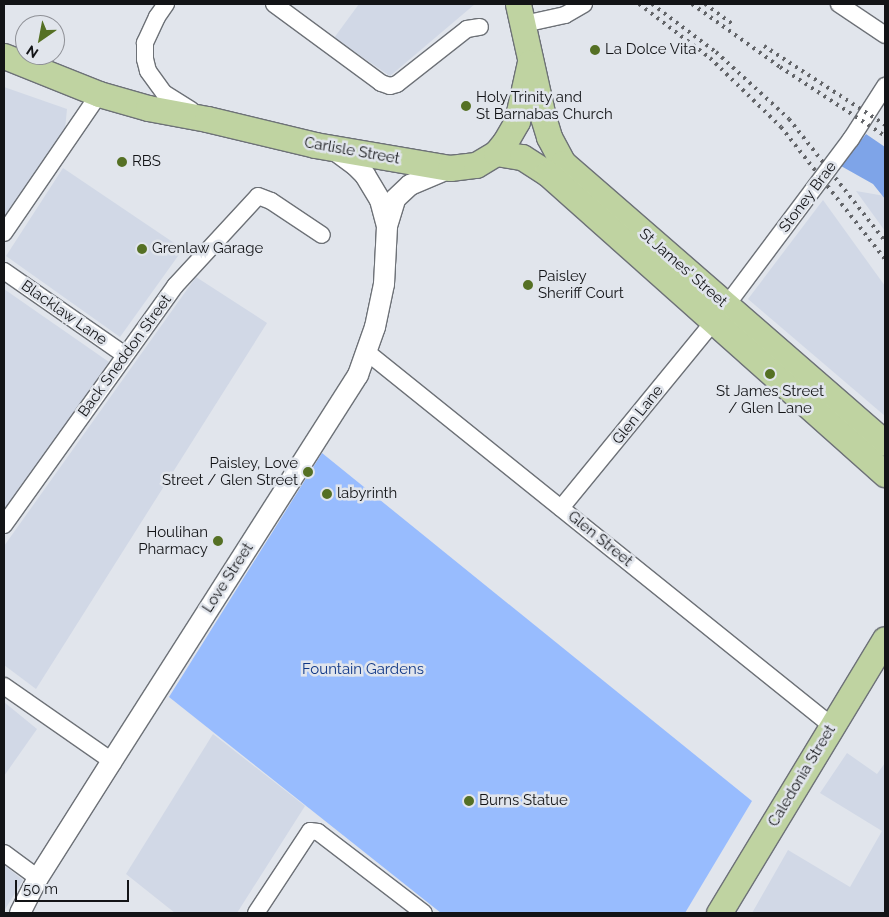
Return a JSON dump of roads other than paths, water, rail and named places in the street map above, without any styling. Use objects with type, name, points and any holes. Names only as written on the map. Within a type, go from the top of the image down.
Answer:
[{"type":"main road","name":"St James' Street","points":[[521,14],[530,62],[549,137],[563,164],[720,313],[885,474]]},
{"type":"main road","name":"Carlisle Street","points":[[8,58],[99,94],[148,108],[207,119],[332,148],[450,168],[476,165],[496,153]]},
{"type":"main road","points":[[496,153],[512,132],[517,121],[530,62]]},
{"type":"main road","name":"St James' Street","points":[[496,153],[522,157],[547,173],[885,443]]},
{"type":"main road","name":"Caledonia Street","points":[[719,913],[885,639]]},
{"type":"street","points":[[274,4],[381,83],[390,86],[397,84],[467,28],[480,27]]},
{"type":"street","points":[[521,14],[565,15],[584,4]]},
{"type":"street","points":[[839,4],[885,35]]},
{"type":"street","name":"Carlisle Street","points":[[161,10],[145,43],[145,59],[148,71],[164,93],[207,119]]},
{"type":"street","name":"Stoney Brae","points":[[720,313],[851,139],[885,86]]},
{"type":"street","points":[[4,233],[99,94]]},
{"type":"street","name":"Love Street","points":[[332,148],[365,175],[380,200],[387,226]]},
{"type":"street","name":"Love Street","points":[[24,912],[38,878],[358,375],[368,353],[384,284],[387,226],[395,199],[410,184],[450,168]]},
{"type":"street","name":"Back Sneddon Street","points":[[4,525],[175,286],[258,196],[271,201],[322,234]]},
{"type":"street","name":"Blacklaw Lane","points":[[4,271],[125,355]]},
{"type":"street","name":"Glen Lane","points":[[561,508],[720,313]]},
{"type":"street","name":"Glen Street","points":[[368,353],[832,726]]},
{"type":"street","points":[[4,686],[112,761]]},
{"type":"street","points":[[256,913],[310,831],[318,832],[424,913]]},
{"type":"street","points":[[4,853],[38,878]]},
{"type":"railway","points":[[639,4],[710,58],[781,127],[885,259]]},
{"type":"railway","points":[[652,4],[716,52],[789,119],[885,241]]},
{"type":"railway","points":[[692,4],[780,67],[885,136]]},
{"type":"railway","points":[[705,4],[735,26]]},
{"type":"railway","points":[[764,46],[885,125]]},
{"type":"place","name":"La Dolce Vita","points":[[595,50]]},
{"type":"place","name":"Holy Trinity and St Barnabas Church","points":[[466,106]]},
{"type":"place","name":"RBS","points":[[122,162]]},
{"type":"place","name":"Grenlaw Garage","points":[[142,249]]},
{"type":"place","name":"Paisley Sheriff Court","points":[[528,285]]},
{"type":"place","name":"St James Street / Glen Lane","points":[[770,374]]},
{"type":"place","name":"Paisley, Love Street / Glen Street","points":[[308,472]]},
{"type":"place","name":"labyrinth","points":[[327,494]]},
{"type":"place","name":"Houlihan Pharmacy","points":[[218,541]]},
{"type":"place","name":"Burns Statue","points":[[469,801]]},
{"type":"park label","name":"Fountain Gardens","points":[[363,670]]}]
